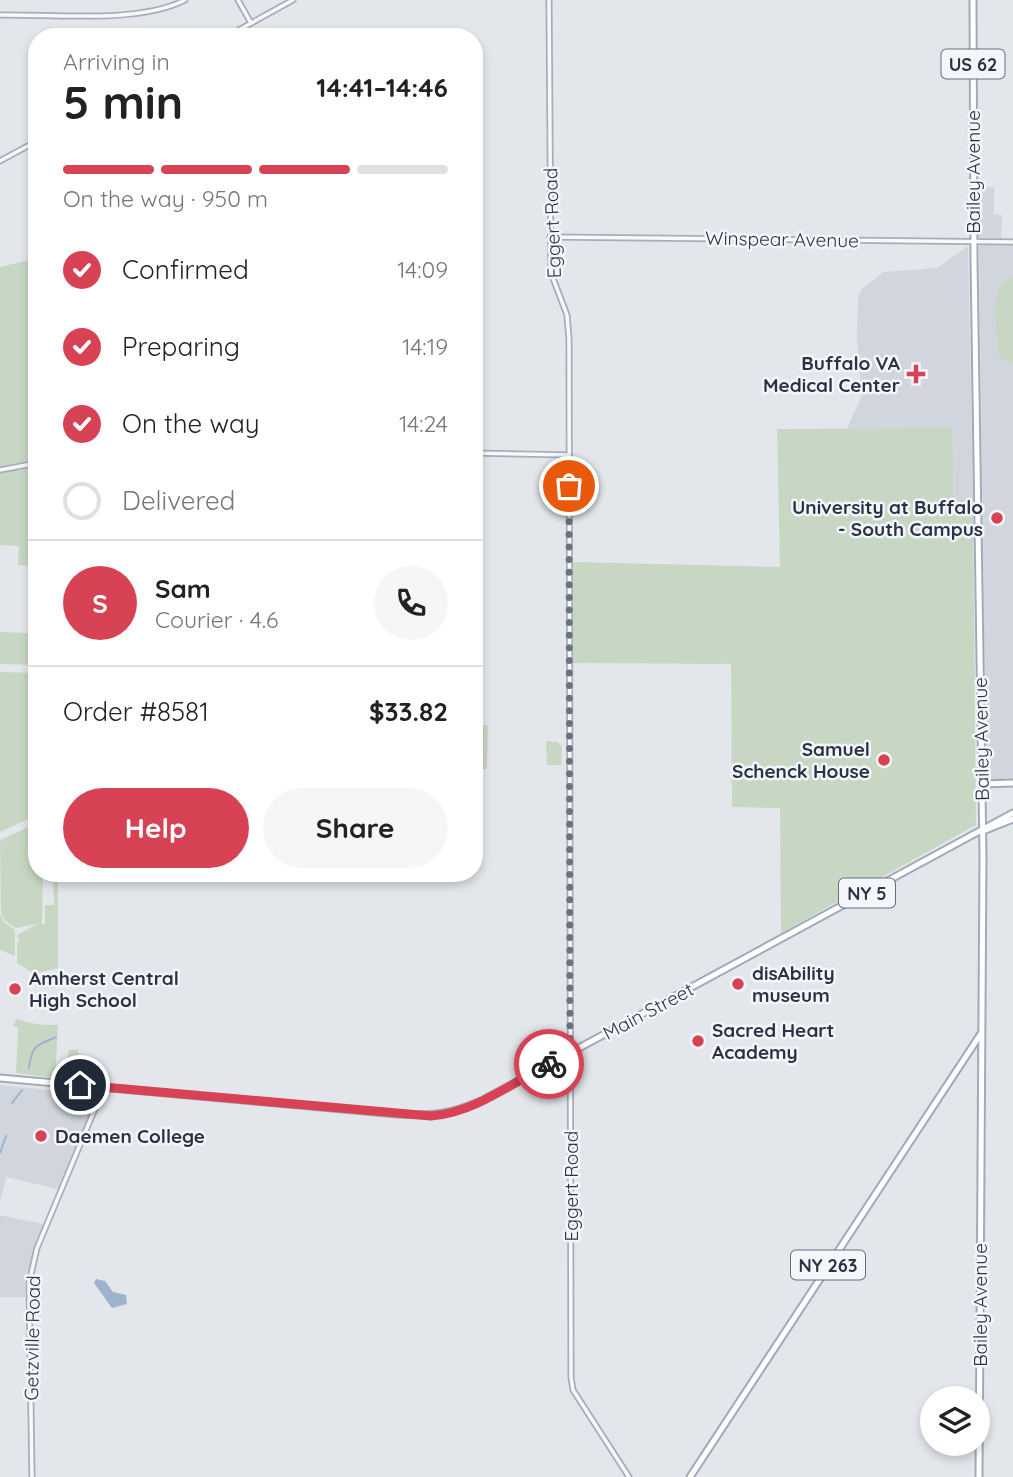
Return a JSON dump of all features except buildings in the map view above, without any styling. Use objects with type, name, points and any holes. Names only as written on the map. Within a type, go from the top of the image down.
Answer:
[{"type":"main road","name":"Bailey Avenue","points":[[973,0],[983,831],[979,1477]]},
{"type":"main road","points":[[982,784],[1013,783]]},
{"type":"main road","name":"Main Street","points":[[0,1078],[431,1116],[448,1114],[482,1100],[1013,813]]},
{"type":"main road","name":"Main Street","points":[[983,831],[1013,819]]},
{"type":"main road","name":"NY 263","points":[[690,1477],[981,1033]]},
{"type":"main road","points":[[967,1054],[977,1049],[982,1054]]},
{"type":"street","points":[[0,15],[134,14],[164,9],[185,0]]},
{"type":"street","points":[[238,0],[251,23]]},
{"type":"street","points":[[242,28],[293,0]]},
{"type":"street","name":"Eggert Road","points":[[549,0],[552,281],[569,325],[571,1377],[573,1390],[629,1477]]},
{"type":"street","points":[[0,161],[28,146]]},
{"type":"street","name":"Winspear Avenue","points":[[550,237],[1013,242]]},
{"type":"street","points":[[483,453],[569,455]]},
{"type":"street","points":[[0,470],[28,465]]},
{"type":"street","name":"Getzville Road","points":[[32,1477],[29,1283],[37,1248],[104,1087]]},
{"type":"shaded area","points":[[979,186],[994,187],[994,214],[1002,215],[1001,239],[978,237]]},
{"type":"shaded area","name":"University at Buffalo - South Campus","points":[[979,244],[1013,245],[1013,781],[990,781],[986,776]]},
{"type":"shaded area","name":"Buffalo VA Medical Center","points":[[968,246],[973,499],[953,499],[847,428],[862,395],[857,339],[858,297],[862,289],[883,272],[937,268]]},
{"type":"shaded area","name":"Daemen College","points":[[0,1085],[99,1095],[58,1189],[6,1177],[0,1203]]},
{"type":"shaded area","points":[[0,1215],[43,1224],[25,1279],[25,1297],[0,1297]]},
{"type":"green space","points":[[28,260],[28,462],[0,468],[0,267]]},
{"type":"green space","points":[[1013,278],[1013,364],[1001,358],[997,349],[995,308],[1000,289],[1005,282]]},
{"type":"green space","points":[[952,428],[953,499],[973,499],[976,825],[781,933],[780,808],[732,807],[731,664],[572,663],[572,562],[780,567],[777,429]]},
{"type":"green space","points":[[28,467],[28,566],[18,565],[19,546],[0,545],[0,473]]},
{"type":"green space","points":[[0,632],[28,633],[28,665],[0,664]]},
{"type":"green space","points":[[0,672],[28,673],[28,819],[0,832]]},
{"type":"green space","points":[[483,725],[488,725],[487,769],[483,769]]},
{"type":"green space","points":[[546,741],[558,742],[562,747],[561,765],[547,765]]},
{"type":"green space","points":[[28,827],[28,882],[43,882],[42,924],[45,924],[45,905],[54,905],[53,882],[58,882],[58,968],[35,974],[17,963],[17,943],[20,942],[17,935],[37,924],[16,928],[5,921],[1,913],[0,840]]},
{"type":"green space","points":[[0,914],[4,922],[15,930],[15,956],[0,950]]},
{"type":"green space","points":[[17,1019],[36,1024],[58,1025],[55,1078],[16,1073],[18,1028],[13,1026]]},
{"type":"green space","points":[[78,1049],[80,1079],[58,1078],[59,1063],[67,1061],[69,1050]]},
{"type":"water","points":[[96,1279],[105,1281],[113,1292],[126,1295],[127,1304],[112,1308],[94,1283]]},
{"type":"waterway","points":[[29,1068],[36,1047],[56,1037]]},
{"type":"waterway","points":[[12,1103],[22,1090]]},
{"type":"waterway","points":[[0,1153],[6,1136]]},
{"type":"way so far","points":[[549,1064],[570,1052],[569,486]]},
{"type":"place","name":"Buffalo VA Medical Center","points":[[916,374]]},
{"type":"place","name":"University at Buffalo - South Campus","points":[[997,518]]},
{"type":"place","name":"Samuel Schenck House","points":[[884,760]]},
{"type":"place","name":"disAbility museum","points":[[738,984]]},
{"type":"place","name":"Amherst Central High School","points":[[15,989]]},
{"type":"place","name":"Sacred Heart Academy","points":[[698,1041]]},
{"type":"place","name":"Daemen College","points":[[41,1136]]},
{"type":"route","points":[[80,1085],[431,1116],[448,1114],[482,1100],[549,1064]]}]
